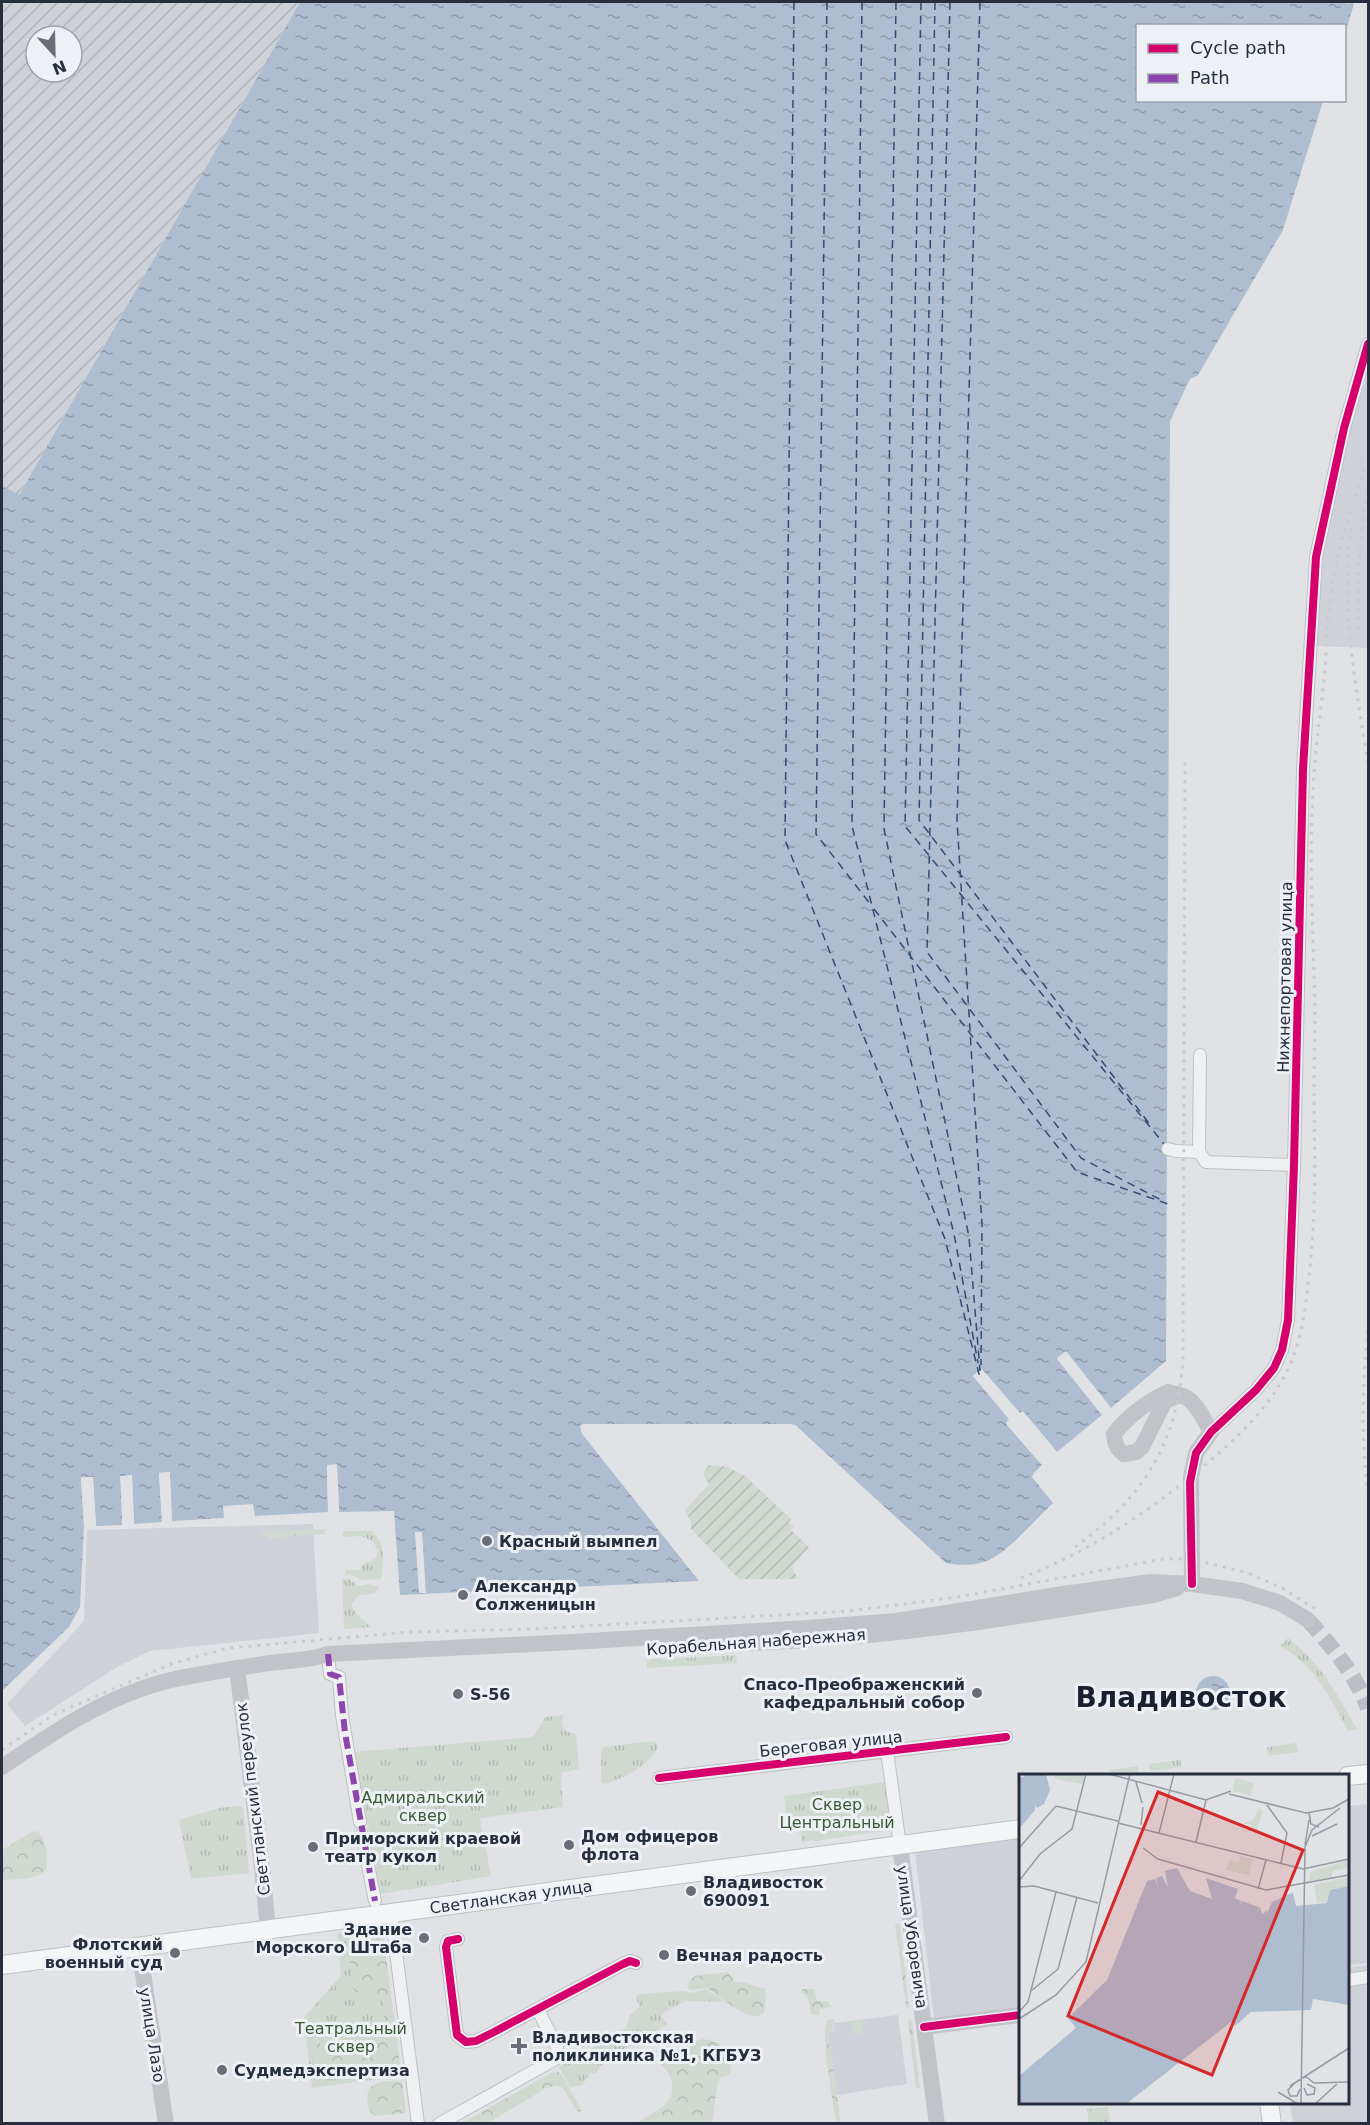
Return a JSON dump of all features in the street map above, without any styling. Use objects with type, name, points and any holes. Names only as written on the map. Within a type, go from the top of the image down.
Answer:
[{"type":"main road","points":[[1177,1396],[1187,1398],[1197,1409],[1211,1432]]},
{"type":"main road","name":"Нижнепортовая улица","points":[[1192,1584],[1191,1477],[1196,1453],[1211,1432]]},
{"type":"main road","name":"Корабельная набережная","points":[[2,1767],[95,1708],[116,1698],[170,1680],[237,1668],[409,1648],[572,1642],[896,1621],[1151,1582],[1192,1584],[1258,1595],[1280,1603],[1308,1620]]},
{"type":"main road","name":"Светланский переулок","points":[[237,1668],[262,1867],[267,1930]]},
{"type":"main road","points":[[1349,1776],[1368,1774]]},
{"type":"main road","name":"Светланская улица","points":[[2,1965],[1019,1829]]},
{"type":"main road","name":"улица Уборевича","points":[[900,1846],[937,2124]]},
{"type":"main road","name":"улица Лазо","points":[[139,1947],[166,2124]]},
{"type":"main road","points":[[924,2027],[1019,2015]]},
{"type":"main road","points":[[1269,2104],[1272,2124]]},
{"type":"street","name":"Нижнепортовая улица","points":[[1211,1432],[1268,1376],[1282,1350],[1288,1320],[1303,770],[1316,557],[1344,428],[1368,344]]},
{"type":"street","points":[[1200,1055],[1199,1152],[1206,1162],[1294,1165]]},
{"type":"street","points":[[1168,1149],[1199,1152]]},
{"type":"street","points":[[324,1658],[330,1674],[339,1677],[344,1724],[375,1901]]},
{"type":"street","name":"Береговая улица","points":[[659,1778],[1006,1737]]},
{"type":"street","name":"улица Уборевича","points":[[887,1751],[900,1846]]},
{"type":"street","points":[[391,1914],[418,2124]]},
{"type":"street","points":[[458,1939],[448,1941],[446,1947],[457,2035],[466,2042],[476,2041],[623,1964],[630,1961],[636,1963]]},
{"type":"street","points":[[1349,1980],[1368,1977]]},
{"type":"street","points":[[439,2124],[559,2057],[559,2050],[538,2010]]},
{"type":"shaded area","points":[[2,2],[300,2],[18,496],[2,486]]},
{"type":"shaded area","points":[[1368,374],[1368,648],[1316,646],[1322,548],[1353,417]]},
{"type":"shaded area","points":[[313,1524],[319,1633],[150,1651],[117,1667],[25,1726],[7,1704],[84,1621],[87,1530]]},
{"type":"shaded area","points":[[1368,1804],[1368,1963],[1349,1965],[1349,1806]]},
{"type":"shaded area","points":[[1019,1836],[1019,2008],[934,2018],[915,1851]]},
{"type":"shaded area","points":[[1368,1965],[1368,2123],[1293,2123],[1290,2104],[1349,2104],[1349,1968]]},
{"type":"shaded area","points":[[898,2015],[907,2084],[837,2095],[828,2032],[835,2031],[833,2023]]},
{"type":"green space","points":[[709,1465],[728,1467],[745,1476],[791,1519],[789,1522],[794,1527],[791,1530],[809,1547],[792,1567],[798,1579],[739,1579],[691,1529],[691,1522],[685,1510],[709,1484],[703,1474]]},
{"type":"green space","points":[[325,1529],[325,1534],[273,1539],[264,1537],[258,1532]]},
{"type":"green space","points":[[343,1531],[372,1531],[377,1536],[383,1553],[381,1579],[361,1580],[345,1574],[345,1570],[359,1570],[363,1564],[376,1558],[378,1551],[373,1541],[361,1536],[343,1537]]},
{"type":"green space","points":[[342,1579],[349,1579],[359,1586],[369,1584],[379,1587],[375,1593],[358,1596],[351,1605],[371,1627],[344,1629]]},
{"type":"green space","points":[[1288,1638],[1319,1668],[1357,1729],[1348,1731],[1312,1672],[1292,1653],[1280,1646]]},
{"type":"green space","points":[[736,1655],[737,1663],[647,1668],[647,1660]]},
{"type":"green space","name":"Адмиральский сквер","points":[[564,1715],[562,1723],[565,1731],[576,1734],[579,1769],[561,1773],[563,1807],[480,1818],[491,1876],[381,1894],[354,1752],[533,1737],[545,1717]]},
{"type":"green space","points":[[653,1741],[657,1743],[658,1748],[648,1761],[628,1775],[604,1784],[601,1781],[601,1750],[603,1747]]},
{"type":"green space","points":[[1296,1743],[1298,1752],[1269,1756],[1267,1747]]},
{"type":"green space","points":[[1181,1760],[1181,1767],[1150,1771],[1149,1764]]},
{"type":"green space","points":[[1138,1766],[1138,1773],[1111,1774],[1110,1770]]},
{"type":"green space","name":"Сквер Центральный","points":[[885,1782],[892,1830],[802,1842],[800,1827],[791,1828],[784,1796]]},
{"type":"green space","points":[[243,1807],[249,1873],[191,1879],[179,1820],[219,1808]]},
{"type":"green space","points":[[873,1818],[879,1822],[881,1831],[814,1841],[815,1836]]},
{"type":"green space","points":[[804,1819],[822,1823],[824,1827],[816,1829],[804,1826],[802,1821]]},
{"type":"green space","points":[[37,1831],[46,1849],[46,1870],[31,1877],[2,1880],[2,1850]]},
{"type":"green space","points":[[899,1923],[909,2008],[906,2007],[895,1924]]},
{"type":"green space","name":"Театральный сквер","points":[[382,1928],[401,2076],[312,2088],[304,2017],[341,1976],[337,1933]]},
{"type":"green space","points":[[383,1934],[400,2064],[316,2075],[308,2028],[310,2025],[317,2024],[323,2048],[336,2051],[361,2032],[378,2025],[383,2019],[384,2005],[376,1994],[355,1992],[348,1940],[354,1937]]},
{"type":"green space","points":[[728,1972],[735,1982],[766,1989],[764,2012],[760,2016],[745,2013],[707,1988],[691,1990],[688,1988],[689,1981],[695,1976]]},
{"type":"green space","points":[[706,1989],[725,2002],[687,2001],[665,2011],[661,2017],[668,2024],[605,2061],[595,2074],[591,2072],[582,2085],[570,2087],[559,2067],[572,2059],[574,2063],[581,2059],[582,2054],[627,2027],[629,2016],[640,2007],[636,1998],[638,1994],[683,1991],[691,1993]]},
{"type":"green space","points":[[802,1989],[814,1989],[817,2001],[828,2001],[831,2007],[820,2009],[819,2016],[811,2014],[808,1999],[801,1992]]},
{"type":"green space","points":[[828,2020],[835,2021],[834,2030],[828,2032],[841,2123],[836,2123],[826,2053],[826,2028]]},
{"type":"green space","points":[[862,2020],[863,2033],[853,2034],[851,2021]]},
{"type":"green space","points":[[908,2020],[912,2021],[920,2089],[916,2088]]},
{"type":"green space","points":[[602,2032],[605,2038],[588,2047],[585,2041]]},
{"type":"green space","points":[[703,2039],[724,2047],[731,2066],[729,2075],[722,2077],[719,2081],[712,2123],[636,2123],[661,2108],[673,2090],[671,2077],[656,2061],[691,2042]]},
{"type":"green space","points":[[557,2071],[562,2075],[582,2111],[578,2112],[562,2087],[556,2086],[546,2088],[488,2123],[462,2123],[547,2075]]},
{"type":"green space","points":[[402,2080],[406,2113],[375,2116],[372,2114],[367,2096],[372,2086],[382,2082]]},
{"type":"green space","points":[[1108,2107],[1110,2123],[1089,2123],[1087,2109]]},
{"type":"water","points":[[300,2],[1343,2],[1348,4],[1350,2],[1354,4],[1346,31],[1346,24],[1136,24],[1136,102],[1323,102],[1283,230],[1198,375],[1190,379],[1170,421],[1166,1361],[1111,1408],[1066,1352],[1057,1359],[1102,1415],[1057,1452],[1023,1412],[1020,1414],[981,1370],[973,1376],[1010,1420],[1006,1424],[1042,1465],[1032,1477],[1053,1503],[1016,1540],[993,1558],[982,1563],[957,1565],[946,1563],[795,1425],[788,1424],[583,1424],[581,1432],[583,1435],[699,1581],[400,1595],[394,1511],[339,1512],[337,1465],[327,1466],[328,1512],[255,1516],[253,1504],[223,1506],[224,1518],[172,1521],[169,1472],[159,1473],[162,1522],[134,1524],[132,1476],[121,1476],[122,1525],[96,1526],[93,1477],[81,1477],[84,1526],[80,1607],[69,1627],[2,1691],[2,486],[19,495]]},
{"type":"water","points":[[1213,1676],[1225,1681],[1230,1693],[1225,1705],[1213,1710],[1201,1705],[1196,1693],[1201,1681]]},
{"type":"pier","points":[[1066,1351],[1111,1408],[1108,1410],[1066,1355],[1061,1359],[1104,1413],[1102,1415],[1057,1358]]},
{"type":"pier","points":[[982,1369],[1020,1413],[1023,1411],[1057,1452],[1055,1454],[1022,1416],[1018,1416],[980,1374],[977,1377],[1012,1418],[1010,1424],[1044,1463],[1042,1465],[1006,1423],[1009,1419],[973,1376]]},
{"type":"pier","points":[[583,1424],[788,1424],[795,1425],[805,1434],[800,1434],[794,1428],[787,1427],[584,1427],[587,1435],[583,1435],[580,1426]]},
{"type":"pier","points":[[337,1464],[339,1512],[336,1512],[334,1468],[330,1468],[331,1512],[328,1512],[327,1465]]},
{"type":"pier","points":[[170,1472],[172,1521],[169,1522],[167,1475],[162,1475],[165,1522],[162,1522],[159,1473]]},
{"type":"pier","points":[[132,1475],[134,1524],[131,1524],[129,1479],[123,1479],[125,1524],[123,1524],[120,1476]]},
{"type":"pier","points":[[81,1477],[93,1477],[96,1526],[93,1526],[90,1480],[84,1480],[87,1526],[84,1526]]},
{"type":"pier","points":[[415,1532],[422,1532],[426,1593],[419,1593]]},
{"type":"ferry route","points":[[794,2],[785,840],[945,1239],[980,1378]]},
{"type":"ferry route","points":[[827,2],[816,834],[871,905]]},
{"type":"ferry route","points":[[862,2],[852,826],[954,1234],[978,1363]]},
{"type":"ferry route","points":[[896,2],[884,829],[969,1237],[980,1371]]},
{"type":"ferry route","points":[[921,2],[905,826],[1164,1144]]},
{"type":"ferry route","points":[[935,2],[919,820],[1151,1126]]},
{"type":"ferry route","points":[[950,2],[927,952],[1081,1158],[1161,1200]]},
{"type":"ferry route","points":[[980,2],[957,820],[982,1225],[981,1365]]},
{"type":"ferry route","points":[[874,909],[1077,1172],[1168,1204]]},
{"type":"tunnel","points":[[1308,1620],[1350,1672],[1368,1708]]},
{"type":"railway","points":[[1021,1578],[1069,1557],[1114,1531],[1158,1502],[1199,1470],[1239,1435],[1262,1410],[1282,1381],[1297,1346],[1308,1285],[1314,1193],[1315,1006],[1311,871],[1314,775],[1328,618],[1336,565],[1355,495],[1368,460]]},
{"type":"railway","points":[[1358,629],[1359,559],[1368,489]]},
{"type":"railway","points":[[1351,528],[1347,586],[1348,616],[1354,676],[1368,763]]},
{"type":"railway","points":[[1075,1547],[1120,1509],[1153,1466],[1165,1442],[1180,1389],[1183,1358],[1185,756]]},
{"type":"railway","points":[[1368,1330],[1363,1412],[1368,1494]]},
{"type":"railway","points":[[2,1750],[53,1715],[171,1664],[228,1648],[409,1632],[533,1629],[850,1611],[958,1597],[1163,1559],[1191,1559],[1248,1573],[1282,1588],[1315,1609]]},
{"type":"marked path","points":[[328,1654],[330,1674],[339,1677],[345,1733],[375,1901]]},
{"type":"cycle path","points":[[1192,1584],[1190,1482],[1196,1453],[1211,1432],[1256,1390],[1274,1368],[1282,1350],[1288,1320],[1303,769],[1316,557],[1344,428],[1368,344]]},
{"type":"cycle path","points":[[659,1778],[1006,1737]]},
{"type":"cycle path","points":[[458,1939],[448,1941],[446,1947],[457,2035],[466,2042],[476,2041],[623,1964],[630,1961],[636,1963]]},
{"type":"cycle path","points":[[924,2027],[1019,2015]]},
{"type":"place","name":"Красный вымпел","points":[[487,1541]]},
{"type":"place","name":"Александр Солженицын","points":[[463,1595]]},
{"type":"place","name":"Спасо-Преображенский кафедральный собор","points":[[977,1693]]},
{"type":"place","name":"S-56","points":[[458,1694]]},
{"type":"place","name":"Дом офицеров флота","points":[[569,1845]]},
{"type":"place","name":"Приморский краевой театр кукол","points":[[313,1847]]},
{"type":"place","name":"Владивосток 690091","points":[[691,1891]]},
{"type":"place","name":"Здание Морского Штаба","points":[[424,1938]]},
{"type":"place","name":"Флотский военный суд","points":[[175,1953]]},
{"type":"place","name":"Вечная радость","points":[[664,1955]]},
{"type":"place","name":"Владивостокская поликлиника №1, КГБУЗ","points":[[519,2046]]},
{"type":"place","name":"Судмедэкспертиза","points":[[222,2070]]},
{"type":"district","name":"Владивосток","points":[[1181,1697]]}]
